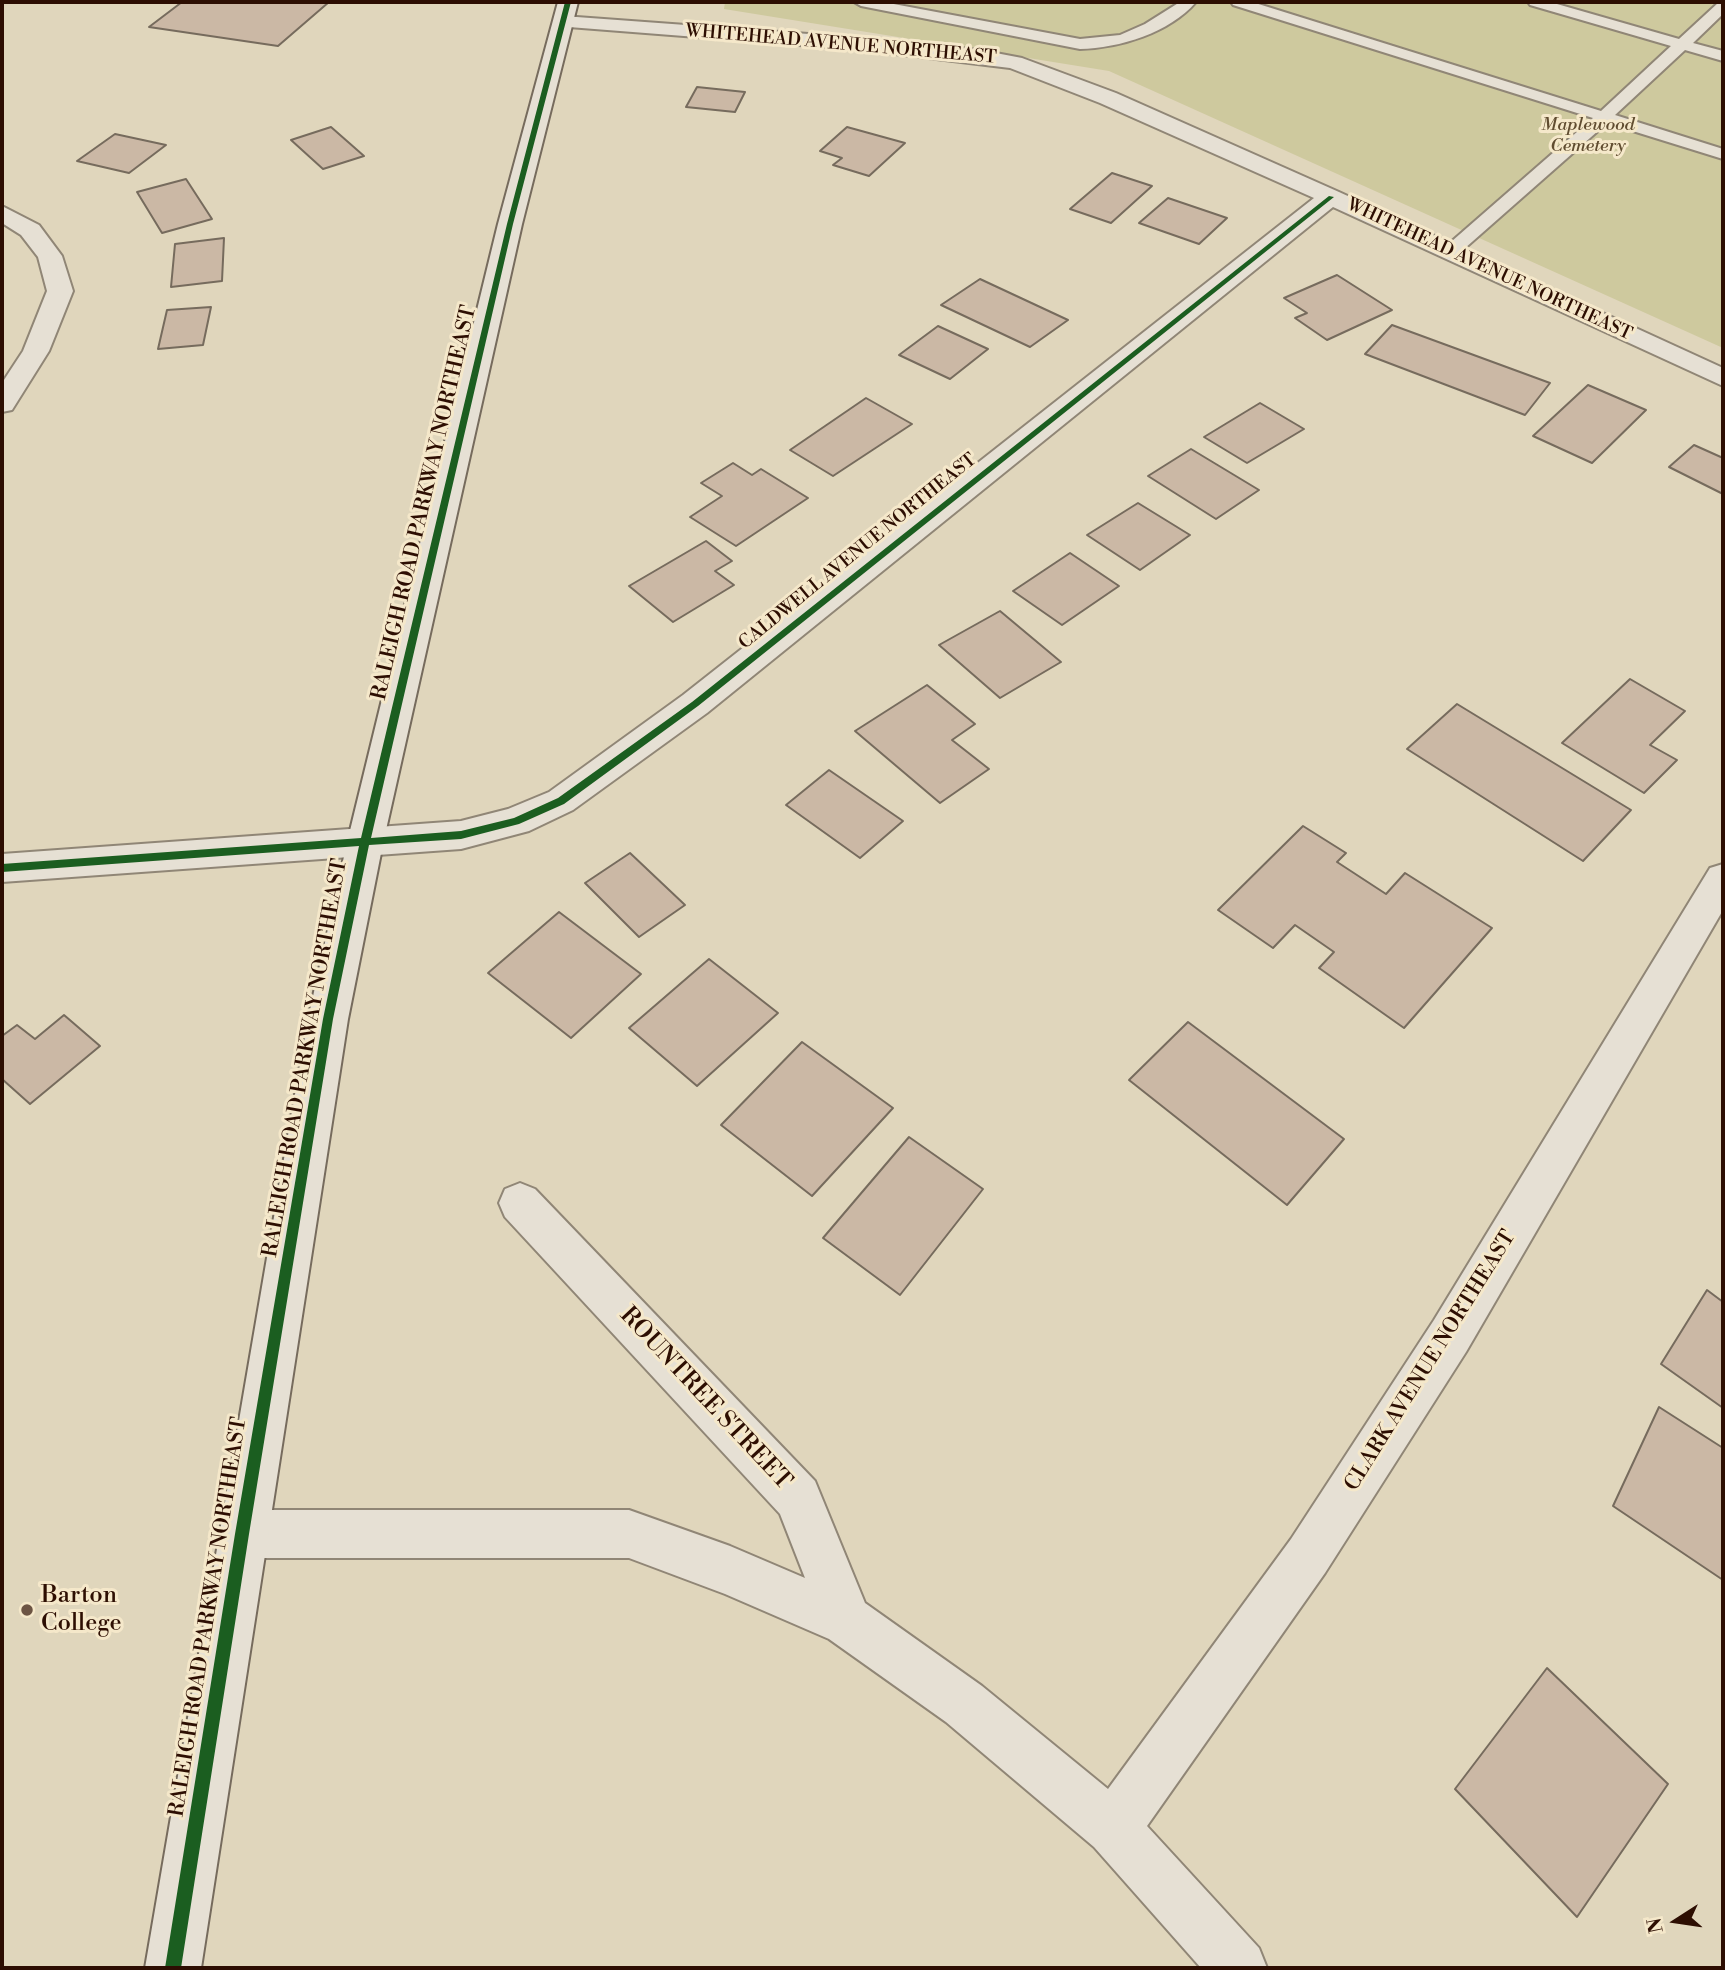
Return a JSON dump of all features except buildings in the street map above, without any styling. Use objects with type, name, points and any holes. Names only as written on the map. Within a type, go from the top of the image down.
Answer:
[{"type":"street","name":"WHITEHEAD AVENUE NORTHEAST","points":[[565,12],[980,55],[1015,62],[1108,98],[1331,197],[1723,379]]},
{"type":"street","name":"RALEIGH ROAD PARKWAY NORTHEAST","points":[[173,1968],[328,1019],[365,844],[510,224],[565,12]]},
{"type":"street","name":"CALDWELL AVENUE NORTHEAST","points":[[2,868],[461,835],[516,821],[561,802],[695,704],[1331,197]]},
{"type":"street","points":[[2,213],[30,230],[50,256],[60,291],[36,351],[2,404]]},
{"type":"street","name":"CLARK AVENUE NORTHEAST","points":[[1114,1828],[1308,1556],[1450,1336],[1723,878]]},
{"type":"street","name":"ROUNTREE STREET","points":[[520,1203],[798,1498],[847,1621]]},
{"type":"street","points":[[242,1534],[629,1534],[730,1571],[847,1621],[964,1704],[1114,1828],[1239,1968]]},
{"type":"lane","points":[[860,2],[900,5],[1080,44],[1105,45],[1123,41],[1189,2]]},
{"type":"lane","points":[[1238,2],[1723,155]]},
{"type":"lane","points":[[1535,2],[1723,56]]},
{"type":"lane","points":[[1450,252],[1604,117],[1723,6]]},
{"type":"green space","name":"Maplewood Cemetery","points":[[725,2],[1723,2],[1723,348],[1109,71],[724,9]]},
{"type":"cycle path","points":[[173,1968],[328,1019],[365,843],[510,224],[568,2]]},
{"type":"cycle path","points":[[2,868],[461,835],[516,821],[561,801],[695,704],[1331,197]]},
{"type":"place","name":"Barton College","points":[[27,1610]]}]
